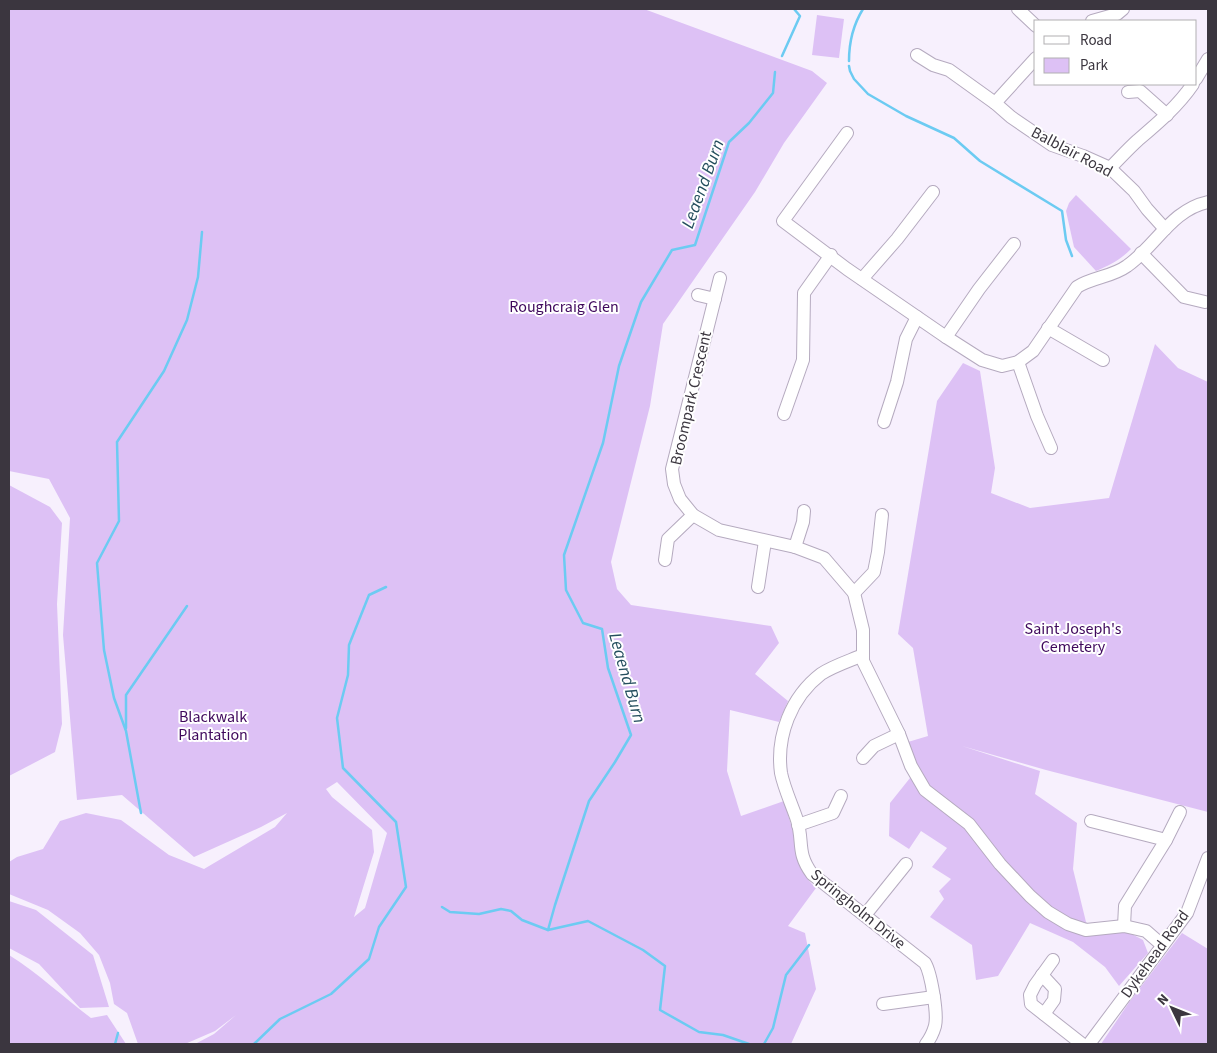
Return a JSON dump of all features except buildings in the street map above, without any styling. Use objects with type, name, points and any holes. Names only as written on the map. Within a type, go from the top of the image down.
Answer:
[{"type":"street","points":[[1018,9],[1034,24]]},
{"type":"street","points":[[1096,20],[1118,14],[1123,9]]},
{"type":"street","name":"Balblair Road","points":[[918,55],[934,65],[949,70],[1052,145],[1110,168],[1134,191],[1146,209],[1165,229]]},
{"type":"street","points":[[1197,77],[1208,59]]},
{"type":"street","points":[[995,103],[1034,60]]},
{"type":"street","points":[[1110,168],[1167,115],[1186,95],[1192,85]]},
{"type":"street","points":[[1128,92],[1140,91],[1167,115]]},
{"type":"street","points":[[847,133],[783,221],[917,317],[982,360],[1002,366],[1018,362],[1033,351],[1078,287],[1088,280],[1115,273],[1128,266],[1165,229],[1194,205],[1208,202]]},
{"type":"street","points":[[862,279],[898,239],[933,192]]},
{"type":"street","points":[[946,336],[1014,244]]},
{"type":"street","points":[[1142,253],[1184,297],[1205,302]]},
{"type":"street","points":[[784,414],[803,360],[804,293],[831,255]]},
{"type":"street","name":"Broompark Crescent","points":[[720,278],[672,469],[674,484],[680,499],[693,515],[720,530],[795,547],[824,558],[854,593],[863,630],[863,661],[899,734],[911,766],[925,790],[970,824],[1000,864],[1048,912],[1068,924],[1086,930],[1124,926],[1146,930],[1162,945]]},
{"type":"street","points":[[698,295],[714,299]]},
{"type":"street","points":[[884,422],[897,382],[906,339],[917,317]]},
{"type":"street","points":[[1048,328],[1103,360]]},
{"type":"street","points":[[1018,362],[1051,448]]},
{"type":"street","points":[[795,547],[803,522],[804,510]]},
{"type":"street","points":[[665,560],[668,539],[693,515]]},
{"type":"street","points":[[854,593],[874,572],[882,516]]},
{"type":"street","points":[[758,587],[765,540]]},
{"type":"street","name":"Springholm Drive","points":[[863,655],[822,674],[803,692],[783,729],[780,746],[782,773],[798,825],[802,856],[812,874],[925,963],[929,969],[936,1024],[932,1036],[926,1044]]},
{"type":"street","points":[[863,758],[874,746],[899,734]]},
{"type":"street","points":[[798,825],[833,813],[841,796]]},
{"type":"street","points":[[1124,926],[1126,906],[1166,840],[1180,812]]},
{"type":"street","points":[[1091,821],[1166,840]]},
{"type":"street","name":"Dykehead Road","points":[[1089,1044],[1187,913],[1208,858]]},
{"type":"street","points":[[865,915],[906,864]]},
{"type":"street","points":[[1052,960],[1030,995],[1032,1004],[1082,1044]]},
{"type":"street","points":[[1042,975],[1055,988],[1054,1000],[1042,1012]]},
{"type":"street","points":[[883,1004],[934,997]]},
{"type":"green space","points":[[9,9],[644,9],[812,71],[827,83],[784,143],[755,192],[663,324],[650,406],[611,562],[617,589],[631,605],[771,626],[779,643],[755,674],[788,701],[779,722],[730,710],[727,771],[741,816],[784,801],[802,869],[816,888],[788,926],[805,933],[816,989],[791,1044],[195,1044],[214,1034],[236,1015],[215,1031],[185,1044],[138,1044],[127,1013],[114,1004],[110,983],[99,955],[80,933],[48,910],[9,894],[9,862],[17,857],[43,849],[60,821],[86,813],[121,820],[169,855],[204,869],[275,827],[287,813],[261,827],[194,857],[122,795],[77,800],[63,635],[70,518],[49,479],[9,471]],"holes":[[[337,782],[387,833],[365,908],[354,917],[374,852],[372,830],[332,797],[326,789]]]},
{"type":"green space","points":[[817,15],[844,19],[839,58],[812,55]]},
{"type":"green space","points":[[1076,195],[1131,249],[1115,262],[1096,271],[1074,247],[1066,211],[1069,203]]},
{"type":"green space","name":"Saint Joseph's Cemetery","points":[[1155,344],[1178,368],[1208,382],[1208,812],[962,746],[1040,771],[1035,794],[1077,823],[1073,869],[1086,922],[1095,935],[1128,932],[1143,940],[1148,953],[1119,986],[1105,967],[1073,942],[1030,923],[998,976],[976,980],[972,945],[930,917],[944,899],[939,891],[951,879],[932,867],[947,848],[921,831],[909,849],[889,836],[890,803],[910,778],[908,742],[928,736],[913,648],[898,634],[937,401],[963,363],[980,371],[995,468],[991,493],[1030,508],[1109,498]]},
{"type":"green space","points":[[9,485],[50,507],[62,523],[57,604],[62,724],[55,752],[9,776]]},
{"type":"green space","points":[[9,901],[36,910],[93,955],[109,1007],[80,1008],[39,964],[9,948]]},
{"type":"green space","points":[[1182,933],[1208,949],[1208,1044],[1101,1044],[1130,1001]]},
{"type":"green space","points":[[9,955],[91,1018],[107,1015],[126,1044],[9,1044]]},
{"type":"waterway","name":"Leaend Burn","points":[[782,56],[800,16],[794,9]]},
{"type":"waterway","points":[[849,61],[852,34],[863,9]]},
{"type":"waterway","points":[[849,66],[854,79],[868,94],[906,116],[954,138],[980,161],[1062,211],[1066,240],[1072,256]]},
{"type":"waterway","name":"Leaend Burn","points":[[749,1044],[723,1035],[699,1032],[660,1010],[665,966],[643,950],[588,921],[548,930],[589,801],[631,735],[608,668],[602,629],[583,623],[566,590],[564,555],[603,443],[619,366],[641,302],[672,250],[695,245],[729,142],[749,123],[773,93],[775,72]]},
{"type":"waterway","points":[[141,813],[126,731],[114,698],[104,650],[97,563],[119,521],[117,442],[164,371],[187,320],[198,277],[202,232]]},
{"type":"waterway","points":[[254,1044],[280,1019],[331,994],[369,959],[379,927],[406,887],[396,822],[343,768],[337,718],[348,675],[349,645],[369,595],[386,587]]},
{"type":"waterway","points":[[126,728],[126,695],[187,606]]},
{"type":"waterway","points":[[442,907],[450,912],[479,914],[501,909],[511,911],[522,920],[548,930]]},
{"type":"waterway","name":"Leaend Burn","points":[[764,1044],[773,1028],[786,975],[809,945]]},
{"type":"waterway","points":[[115,1044],[118,1033]]},
{"type":"park label","name":"Roughcraig Glen","points":[[564,307]]},
{"type":"park label","name":"Blackwalk Plantation","points":[[213,726]]}]
